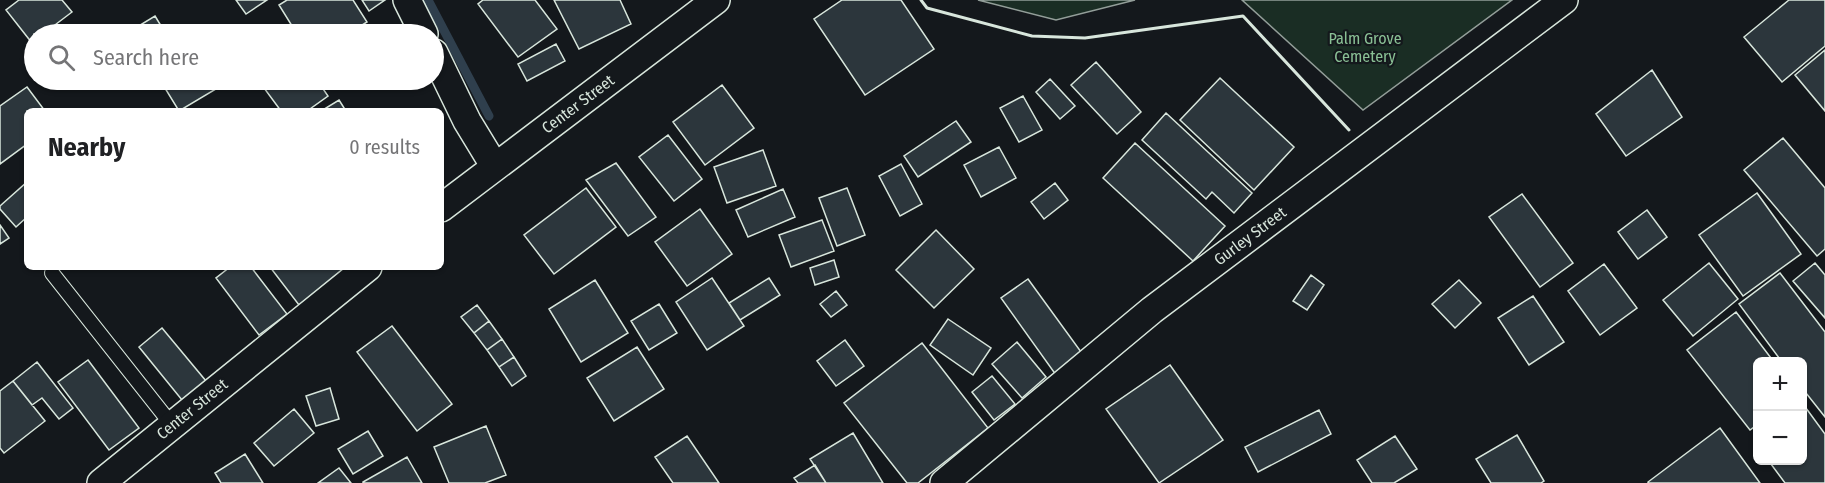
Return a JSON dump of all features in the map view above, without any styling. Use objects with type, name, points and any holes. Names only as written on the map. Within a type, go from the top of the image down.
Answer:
[{"type":"street","points":[[407,0],[419,24]]},
{"type":"street","name":"Center Street","points":[[444,206],[716,0]]},
{"type":"street","name":"Gurley Street","points":[[944,483],[1152,310],[1564,0]]},
{"type":"street","points":[[444,74],[467,121],[495,167]]},
{"type":"street","name":"Center Street","points":[[100,483],[364,270]]},
{"type":"lane","points":[[52,273],[172,425]]},
{"type":"green space","points":[[978,0],[1135,0],[1056,20]]},
{"type":"green space","name":"Palm Grove Cemetery","points":[[1242,0],[1512,0],[1363,110]]},
{"type":"building","points":[[19,0],[62,0],[72,12],[56,24],[24,24],[24,33],[6,10]]},
{"type":"building","points":[[236,0],[267,0],[246,14]]},
{"type":"building","points":[[287,0],[353,0],[367,22],[364,24],[291,24],[279,5]]},
{"type":"building","points":[[362,0],[385,0],[369,11]]},
{"type":"building","points":[[483,0],[535,0],[557,29],[518,57],[478,4]]},
{"type":"building","points":[[554,0],[620,0],[631,24],[579,49]]},
{"type":"building","points":[[842,0],[901,0],[934,49],[865,95],[814,19]]},
{"type":"building","points":[[1789,0],[1825,0],[1825,46],[1782,82],[1744,37]]},
{"type":"building","points":[[155,16],[160,24],[142,24]]},
{"type":"building","points":[[556,44],[565,61],[527,81],[518,64]]},
{"type":"building","points":[[1825,50],[1825,111],[1795,75]]},
{"type":"building","points":[[1096,62],[1141,112],[1117,134],[1071,85]]},
{"type":"building","points":[[1652,70],[1682,117],[1626,156],[1596,114]]},
{"type":"building","points":[[1220,78],[1294,147],[1254,190],[1180,120]]},
{"type":"building","points":[[1050,79],[1075,106],[1060,119],[1036,92]]},
{"type":"building","points":[[722,85],[754,128],[705,165],[673,122]]},
{"type":"building","points":[[24,89],[29,90],[43,108],[24,108],[24,146],[0,164],[0,106]]},
{"type":"building","points":[[166,90],[214,90],[184,108],[177,108]]},
{"type":"building","points":[[265,90],[324,90],[328,96],[311,108],[279,108]]},
{"type":"building","points":[[1023,96],[1042,130],[1019,142],[1000,108]]},
{"type":"building","points":[[339,100],[344,108],[326,108]]},
{"type":"building","points":[[1166,113],[1252,193],[1234,213],[1212,192],[1206,199],[1142,140]]},
{"type":"building","points":[[956,121],[971,142],[918,177],[904,156]]},
{"type":"building","points":[[668,135],[702,179],[674,201],[639,157]]},
{"type":"building","points":[[1783,138],[1825,188],[1825,249],[1817,256],[1744,170]]},
{"type":"building","points":[[1135,143],[1225,226],[1193,261],[1103,178]]},
{"type":"building","points":[[999,147],[1016,178],[981,197],[964,165]]},
{"type":"building","points":[[763,150],[776,186],[727,203],[714,167]]},
{"type":"building","points":[[616,163],[656,217],[628,236],[586,180]]},
{"type":"building","points":[[901,164],[922,204],[900,216],[879,176]]},
{"type":"building","points":[[1055,183],[1068,200],[1044,219],[1031,202]]},
{"type":"building","points":[[24,185],[24,220],[16,227],[0,209],[0,206]]},
{"type":"building","points":[[586,188],[616,227],[554,274],[524,235]]},
{"type":"building","points":[[847,188],[865,235],[837,246],[819,198]]},
{"type":"building","points":[[783,189],[795,217],[748,237],[736,210]]},
{"type":"building","points":[[1757,193],[1801,254],[1743,296],[1699,235]]},
{"type":"building","points":[[1522,194],[1573,263],[1540,287],[1489,217]]},
{"type":"building","points":[[700,209],[732,254],[687,286],[655,242]]},
{"type":"building","points":[[1647,210],[1667,237],[1638,259],[1618,232]]},
{"type":"building","points":[[822,220],[834,251],[791,267],[779,235]]},
{"type":"building","points":[[0,225],[9,238],[0,244]]},
{"type":"building","points":[[936,230],[974,269],[934,308],[896,270]]},
{"type":"building","points":[[834,260],[839,277],[815,285],[810,268]]},
{"type":"building","points":[[1709,263],[1738,299],[1693,336],[1663,300]]},
{"type":"building","points":[[1815,263],[1825,275],[1825,318],[1793,281]]},
{"type":"building","points":[[1604,264],[1637,308],[1600,335],[1568,291]]},
{"type":"building","points":[[226,270],[253,270],[287,314],[259,335],[216,278]]},
{"type":"building","points":[[272,270],[344,270],[299,305]]},
{"type":"building","points":[[1780,273],[1825,332],[1825,417],[1807,394],[1807,357],[1778,357],[1739,304]]},
{"type":"building","points":[[1311,275],[1324,285],[1307,310],[1293,301]]},
{"type":"building","points":[[712,278],[744,326],[707,350],[676,302]]},
{"type":"building","points":[[769,278],[780,295],[740,320],[729,303]]},
{"type":"building","points":[[1028,279],[1084,356],[1056,375],[1001,298]]},
{"type":"building","points":[[595,280],[628,333],[581,362],[549,309]]},
{"type":"building","points":[[1459,280],[1481,303],[1455,328],[1432,304]]},
{"type":"building","points":[[836,291],[847,305],[831,317],[820,304]]},
{"type":"building","points":[[1533,296],[1564,342],[1529,365],[1498,318]]},
{"type":"building","points":[[659,304],[677,333],[649,350],[631,321]]},
{"type":"building","points":[[477,305],[489,321],[474,333],[461,317]]},
{"type":"building","points":[[1736,312],[1770,357],[1753,357],[1753,428],[1750,430],[1687,350]]},
{"type":"building","points":[[948,319],[991,348],[973,375],[930,345]]},
{"type":"building","points":[[489,321],[502,339],[487,350],[474,333]]},
{"type":"building","points":[[392,326],[452,404],[417,431],[357,352]]},
{"type":"building","points":[[162,328],[206,381],[182,400],[139,347]]},
{"type":"building","points":[[502,339],[514,357],[499,367],[487,350]]},
{"type":"building","points":[[845,340],[864,366],[836,386],[817,361]]},
{"type":"building","points":[[1017,342],[1046,377],[1022,398],[992,364]]},
{"type":"building","points":[[922,343],[988,428],[918,483],[907,483],[844,403]]},
{"type":"building","points":[[637,347],[664,389],[614,421],[587,378]]},
{"type":"building","points":[[514,357],[526,376],[512,386],[499,367]]},
{"type":"building","points":[[88,360],[139,428],[109,450],[58,382]]},
{"type":"building","points":[[37,362],[73,408],[59,419],[42,398],[32,405],[13,381]]},
{"type":"building","points":[[1170,365],[1223,440],[1159,483],[1106,409]]},
{"type":"building","points":[[992,376],[1015,404],[994,420],[972,392]]},
{"type":"building","points":[[13,381],[45,421],[4,453],[0,448],[0,391]]},
{"type":"building","points":[[330,388],[339,419],[316,426],[306,396]]},
{"type":"building","points":[[294,409],[314,433],[274,466],[254,443]]},
{"type":"building","points":[[1807,409],[1825,434],[1825,483],[1785,483],[1772,465],[1807,465]]},
{"type":"building","points":[[1319,410],[1331,434],[1258,472],[1245,447]]},
{"type":"building","points":[[486,426],[506,475],[485,483],[449,483],[434,447]]},
{"type":"building","points":[[1720,428],[1760,483],[1648,483],[1648,482]]},
{"type":"building","points":[[368,431],[383,456],[353,474],[338,449]]},
{"type":"building","points":[[853,433],[883,483],[826,483],[810,459]]},
{"type":"building","points":[[1517,435],[1544,481],[1541,483],[1491,483],[1476,459]]},
{"type":"building","points":[[687,436],[719,483],[673,483],[655,457]]},
{"type":"building","points":[[1395,436],[1417,469],[1394,483],[1372,483],[1357,460]]},
{"type":"building","points":[[245,454],[263,483],[221,483],[215,473]]},
{"type":"building","points":[[407,457],[422,483],[363,483],[363,482]]},
{"type":"building","points":[[815,465],[826,483],[798,483],[794,478]]},
{"type":"building","points":[[339,468],[351,483],[318,483]]},
{"type":"waterway","points":[[428,0],[441,24]]},
{"type":"waterway","points":[[444,30],[489,116]]},
{"type":"wall","points":[[921,0],[927,8],[1032,36],[1085,38],[1243,16],[1349,130]]}]
